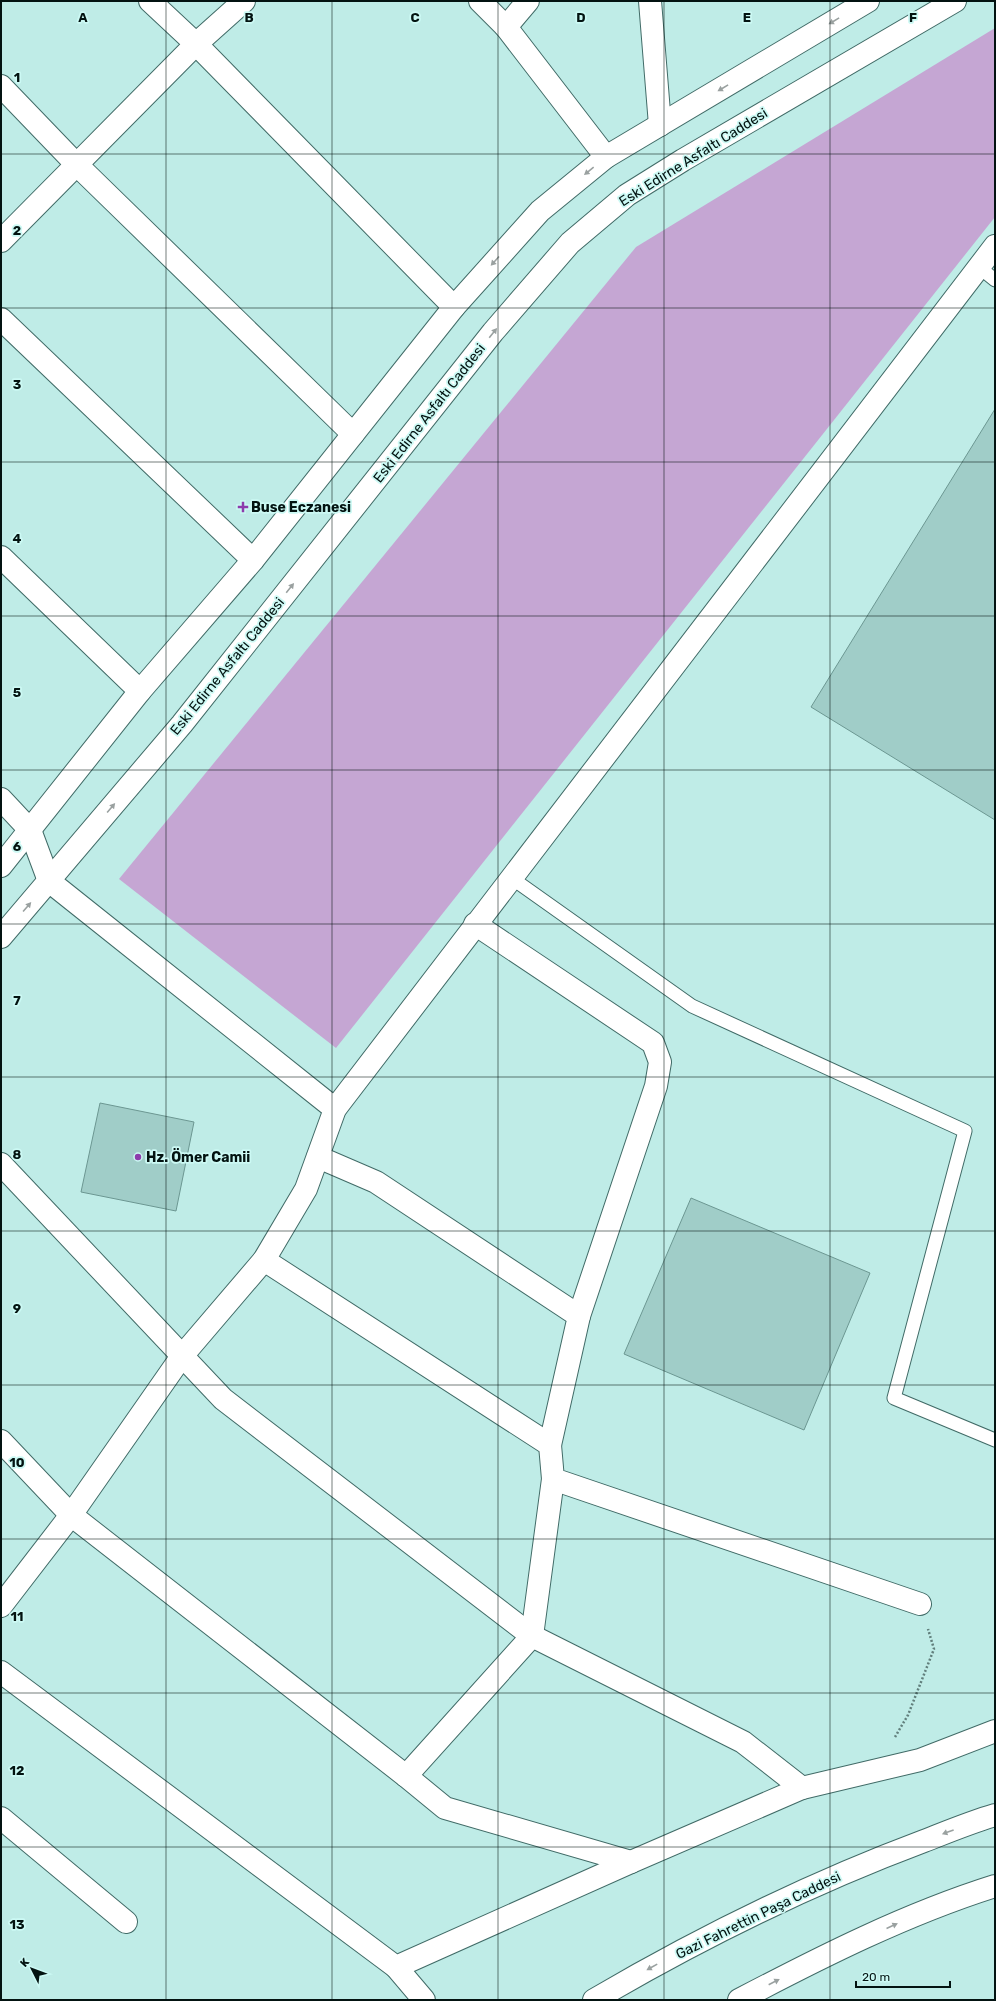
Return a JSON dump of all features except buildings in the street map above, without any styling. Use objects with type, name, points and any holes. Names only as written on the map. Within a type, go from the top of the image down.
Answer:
[{"type":"main road","points":[[150,1],[196,44],[454,306]]},
{"type":"main road","points":[[1,241],[196,44],[244,1]]},
{"type":"main road","points":[[480,1],[506,27],[606,157]]},
{"type":"main road","points":[[506,27],[528,1]]},
{"type":"main road","points":[[650,1],[660,125]]},
{"type":"main road","points":[[1,866],[140,691],[253,560],[454,306],[540,211],[606,157],[868,1]]},
{"type":"main road","name":"Eski Edirne Asfaltı Caddesi","points":[[1,937],[182,724],[493,332],[570,243],[627,195],[683,160],[955,1]]},
{"type":"main road","points":[[1,86],[76,164],[353,434]]},
{"type":"main road","points":[[1,1606],[71,1515],[182,1356],[264,1260],[306,1190],[335,1110],[474,924],[513,879],[987,274],[995,246]]},
{"type":"main road","points":[[1,319],[253,560]]},
{"type":"main road","points":[[1,557],[140,691]]},
{"type":"main road","points":[[1,799],[30,830],[49,881],[335,1110]]},
{"type":"main road","points":[[406,1776],[532,1636],[553,1479],[550,1445],[579,1316],[656,1086],[660,1062],[653,1043],[474,924]]},
{"type":"main road","points":[[318,1158],[376,1182],[579,1316]]},
{"type":"main road","points":[[1,1164],[223,1399],[532,1636],[743,1742],[802,1788]]},
{"type":"main road","points":[[264,1260],[550,1445]]},
{"type":"main road","points":[[1,1441],[71,1515],[445,1808],[631,1862]]},
{"type":"main road","points":[[553,1479],[920,1604]]},
{"type":"main road","points":[[1,1672],[396,1967],[424,2000]]},
{"type":"main road","points":[[396,1967],[631,1862],[802,1788],[920,1760],[995,1731]]},
{"type":"main road","name":"Gazi Fahrettin Paşa Caddesi","points":[[594,2000],[725,1928],[802,1890],[892,1852],[990,1816]]},
{"type":"main road","points":[[1,1818],[126,1922]]},
{"type":"main road","points":[[739,2000],[861,1940],[919,1914],[995,1886]]},
{"type":"lane","points":[[513,879],[692,1006],[964,1131],[894,1398],[995,1440]]},
{"type":"path","points":[[877,1770],[908,1715],[934,1650],[920,1604]]},
{"type":"shaded area","points":[[995,28],[995,217],[336,1048],[119,879],[636,247]]},
{"type":"place","name":"Buse Eczanesi","points":[[243,507]]},
{"type":"place","name":"Hz. Ömer Camii","points":[[138,1157]]}]
